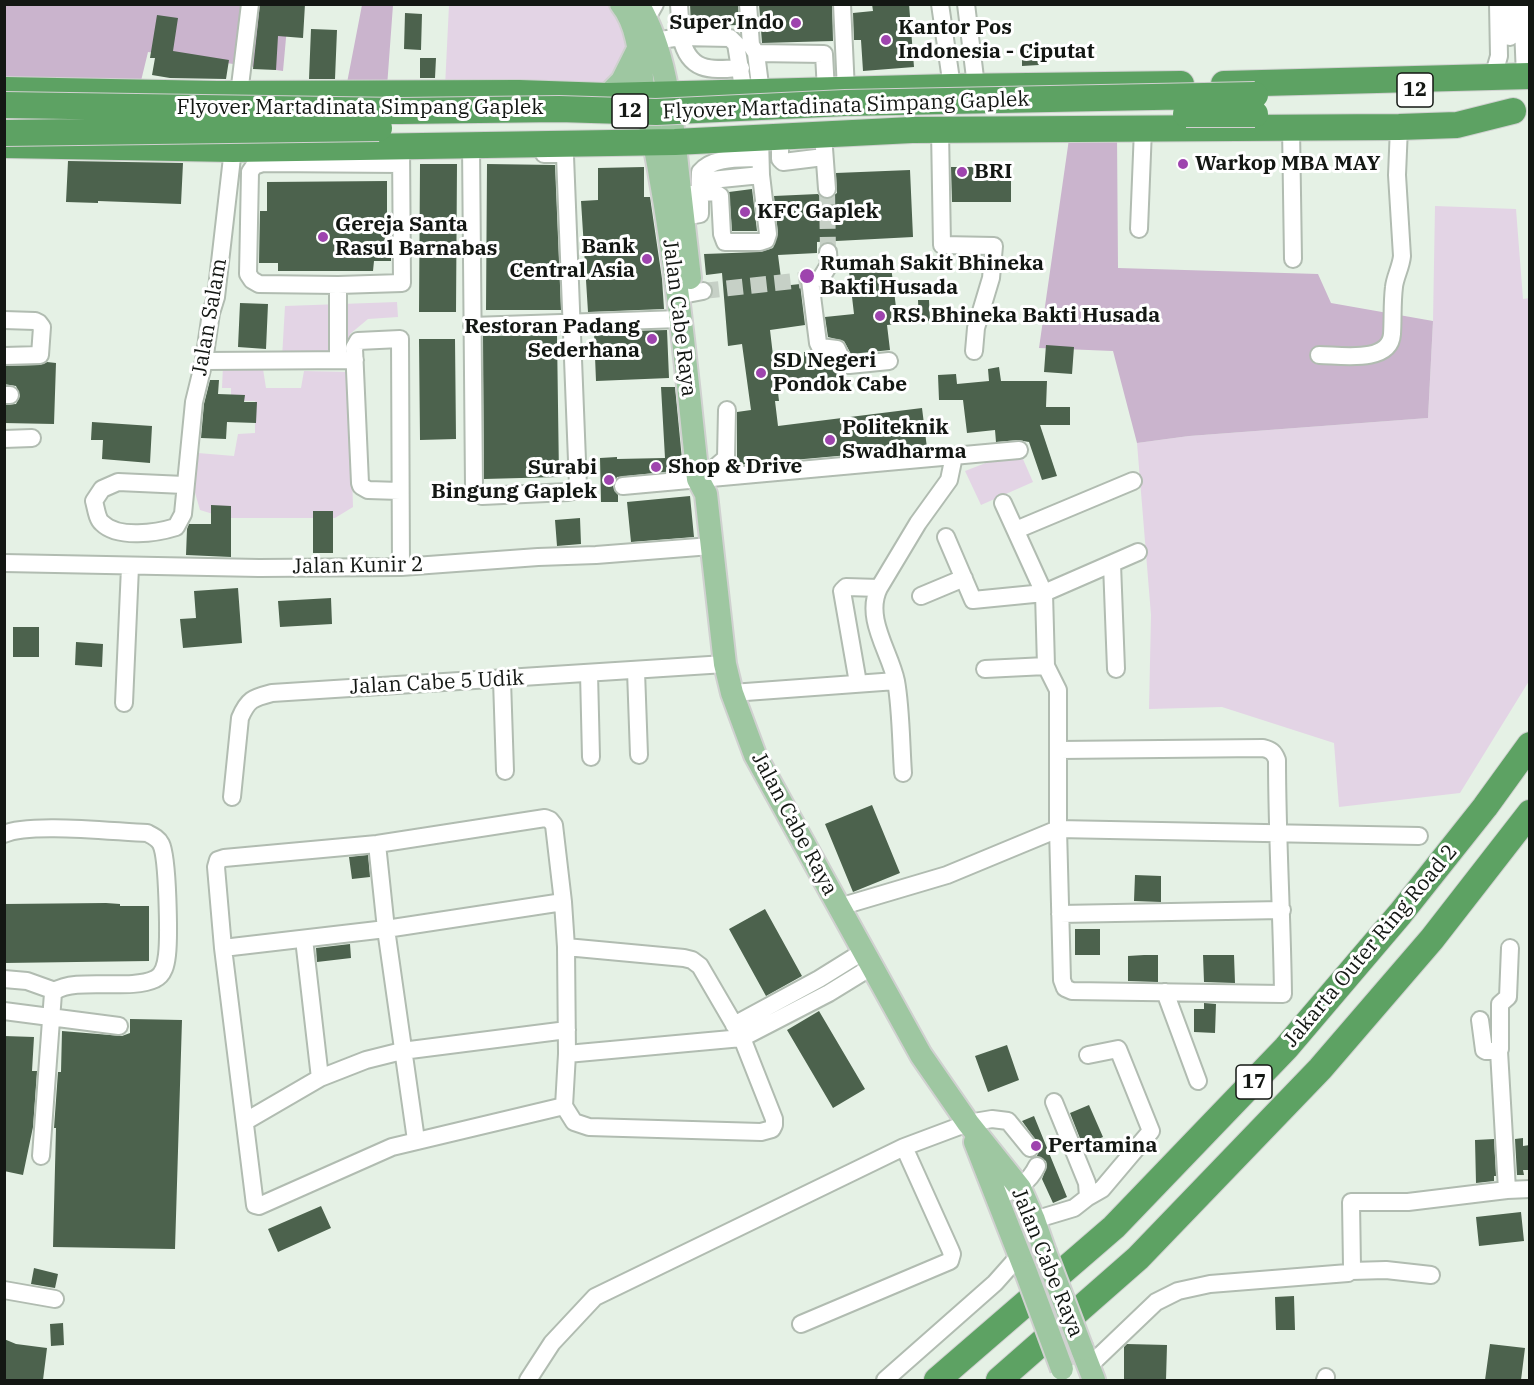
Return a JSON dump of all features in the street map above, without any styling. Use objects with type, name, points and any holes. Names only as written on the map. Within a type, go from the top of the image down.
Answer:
[{"type":"highway","points":[[4,90],[239,94],[519,93],[656,96],[836,91],[967,80],[1232,84],[1517,79]]},
{"type":"highway","name":"12","points":[[1255,104],[1517,79]]},
{"type":"highway","points":[[715,94],[708,107],[706,127],[716,140]]},
{"type":"highway","points":[[605,144],[611,129],[607,96]]},
{"type":"highway","name":"Flyover Martadinata Simpang Gaplek","points":[[4,105],[400,111],[560,109],[656,112],[845,103],[1255,104]]},
{"type":"highway","name":"12","points":[[1255,104],[1521,111]]},
{"type":"highway","name":"Flyover Martadinata Simpang Gaplek","points":[[4,133],[564,124],[678,126],[779,120],[1255,104]]},
{"type":"highway","points":[[4,145],[401,154],[716,140],[765,152],[940,130],[1399,127],[1458,125],[1521,111]]},
{"type":"highway","name":"Jakarta Outer Ring Road 2","points":[[937,1380],[1114,1227],[1286,1048],[1401,914],[1485,807],[1530,745]]},
{"type":"highway","name":"Jakarta Outer Ring Road 2","points":[[999,1380],[1138,1258],[1320,1069],[1432,939],[1530,813]]},
{"type":"main road","points":[[621,4],[633,30],[646,45]]},
{"type":"main road","points":[[647,9],[646,45],[664,142]]},
{"type":"main road","points":[[607,96],[622,81],[646,45]]},
{"type":"main road","name":"Jalan Cabe Raya","points":[[664,142],[691,197],[690,294],[711,546],[725,664],[732,693],[755,755],[921,1054],[968,1123],[1020,1188],[1088,1366]]},
{"type":"main road","name":"Jalan Cabe Raya","points":[[664,142],[660,176],[690,294],[680,319],[707,480]]},
{"type":"main road","name":"Jalan Cabe Raya","points":[[968,1123],[1064,1375]]},
{"type":"street","points":[[239,94],[250,4]]},
{"type":"street","points":[[680,4],[681,38],[683,46],[694,63],[705,69],[714,70],[741,68]]},
{"type":"street","points":[[748,4],[748,47],[753,93]]},
{"type":"street","points":[[836,91],[842,4]]},
{"type":"street","points":[[940,4],[967,80]]},
{"type":"street","points":[[966,4],[967,80]]},
{"type":"street","points":[[1497,4],[1499,56],[1517,79]]},
{"type":"street","points":[[1509,4],[1517,79]]},
{"type":"street","points":[[1517,79],[1522,4]]},
{"type":"street","points":[[646,45],[681,38],[730,38],[748,47],[825,54],[836,91]]},
{"type":"street","points":[[748,47],[741,68],[753,93]]},
{"type":"street","points":[[1291,127],[1293,259]]},
{"type":"street","points":[[1319,355],[1372,355],[1384,350],[1390,344],[1394,286],[1402,256],[1397,175],[1399,127]]},
{"type":"street","points":[[1139,230],[1143,129]]},
{"type":"street","points":[[940,130],[942,245],[993,246],[991,278],[976,328],[974,351]]},
{"type":"street","points":[[824,146],[827,189]]},
{"type":"street","name":"Jalan Salam","points":[[184,485],[118,482],[102,489],[94,501],[100,522],[113,531],[130,533],[169,530],[176,527],[183,514],[184,485],[194,402],[216,297],[233,149]]},
{"type":"street","points":[[471,151],[562,154],[565,156],[578,486],[574,491],[482,496],[477,494],[474,487],[471,151]]},
{"type":"street","points":[[765,152],[768,234],[766,240],[725,242],[722,234],[720,196],[714,192],[691,197],[765,152]]},
{"type":"street","points":[[401,154],[402,283],[259,284],[252,280],[248,274],[250,172],[254,166],[263,163],[401,154]]},
{"type":"street","points":[[828,252],[829,265],[815,279],[820,347],[837,349],[843,362],[849,365],[889,360]]},
{"type":"street","points":[[338,285],[360,483],[368,490],[400,491]]},
{"type":"street","points":[[472,326],[680,319]]},
{"type":"street","points":[[4,320],[35,321],[42,327],[40,355],[4,356]]},
{"type":"street","points":[[347,360],[358,341],[400,339],[400,567]]},
{"type":"street","points":[[204,361],[347,360]]},
{"type":"street","points":[[707,480],[726,458],[728,410]]},
{"type":"street","points":[[4,439],[32,438]]},
{"type":"street","points":[[623,486],[1019,450]]},
{"type":"street","points":[[903,773],[896,681],[874,614],[875,598],[913,531],[949,480],[954,456]]},
{"type":"street","points":[[1016,530],[1132,481]]},
{"type":"street","points":[[1003,502],[1044,593],[1046,666],[1058,690],[1058,829],[1062,980],[1068,990],[1282,994],[1282,910],[1275,753],[1263,748],[1059,750]]},
{"type":"street","points":[[946,537],[973,600],[1044,593],[1138,552]]},
{"type":"street","name":"Jalan Kunir 2","points":[[4,563],[130,567],[400,567],[711,546]]},
{"type":"street","points":[[1112,564],[1116,669]]},
{"type":"street","points":[[124,703],[130,567]]},
{"type":"street","points":[[921,596],[964,578]]},
{"type":"street","points":[[858,683],[842,591],[846,587],[879,588]]},
{"type":"street","name":"Jalan Cabe 5 Udik","points":[[232,797],[240,718],[252,699],[272,693],[725,664]]},
{"type":"street","points":[[985,669],[1046,666]]},
{"type":"street","points":[[636,671],[639,754]]},
{"type":"street","points":[[589,673],[591,757]]},
{"type":"street","points":[[502,680],[505,771]]},
{"type":"street","points":[[732,693],[896,681]]},
{"type":"street","points":[[564,1106],[416,1140],[375,1154],[259,1206],[253,1201],[246,1121],[216,867],[218,860],[377,844],[544,818],[550,820],[554,825],[566,947],[567,1054],[564,1106],[574,1122],[589,1127],[761,1131],[772,1129],[774,1119],[738,1031],[700,966],[692,960],[566,947]]},
{"type":"street","points":[[4,834],[21,830],[48,829],[147,833],[157,838],[165,855],[167,955],[163,973],[141,983],[66,986],[53,993],[41,1156]]},
{"type":"street","points":[[839,907],[947,875],[1058,829],[1419,836]]},
{"type":"street","points":[[377,844],[402,1051],[416,1140]]},
{"type":"street","points":[[224,948],[386,929],[563,902]]},
{"type":"street","points":[[1060,914],[1282,910]]},
{"type":"street","points":[[304,939],[320,1078]]},
{"type":"street","points":[[1507,1190],[1498,1051],[1500,1048],[1500,1004],[1508,997],[1510,948]]},
{"type":"street","points":[[567,1054],[738,1031],[829,993],[868,958]]},
{"type":"street","points":[[4,980],[27,981],[55,991]]},
{"type":"street","points":[[1165,992],[1198,1081]]},
{"type":"street","points":[[4,1011],[119,1026]]},
{"type":"street","points":[[1480,1020],[1484,1050],[1498,1051]]},
{"type":"street","points":[[246,1121],[320,1078],[366,1060],[402,1051],[567,1030]]},
{"type":"street","points":[[1034,1220],[1074,1208],[1102,1189],[1151,1131],[1118,1049],[1088,1055]]},
{"type":"street","points":[[1054,1101],[1088,1183],[1088,1197]]},
{"type":"street","points":[[528,1380],[552,1343],[595,1297],[904,1147],[968,1123],[992,1119],[1008,1121],[1030,1148]]},
{"type":"street","points":[[801,1324],[950,1261],[952,1254],[950,1249],[904,1147]]},
{"type":"street","points":[[996,1198],[1020,1188],[1033,1175],[1037,1166]]},
{"type":"street","points":[[1351,1271],[1353,1267],[1351,1202],[1408,1202],[1530,1189]]},
{"type":"street","points":[[885,1380],[1000,1278],[1022,1264]]},
{"type":"street","points":[[1088,1366],[1156,1302],[1178,1292],[1210,1284],[1351,1271],[1386,1270],[1431,1275]]},
{"type":"street","points":[[4,1290],[55,1299]]},
{"type":"shaded area","points":[[4,5],[289,5],[283,71],[148,52],[133,114],[5,116]]},
{"type":"shaded area","points":[[362,5],[393,5],[387,87],[346,88]]},
{"type":"shaded area","points":[[449,5],[613,5],[622,17],[628,54],[604,89],[445,87]]},
{"type":"shaded area","points":[[1117,135],[1118,268],[1318,274],[1331,303],[1433,321],[1428,418],[1189,436],[1137,443],[1113,351],[1039,348],[1069,139]]},
{"type":"shaded area","points":[[1435,206],[1516,209],[1523,299],[1530,298],[1529,681],[1460,793],[1339,807],[1334,743],[1222,707],[1149,709],[1151,615],[1137,443],[1189,436],[1428,418]]},
{"type":"shaded area","points":[[397,302],[398,317],[368,319],[350,334],[348,357],[282,358],[285,306]]},
{"type":"shaded area","points":[[223,366],[263,369],[266,388],[301,388],[304,371],[349,372],[353,507],[335,518],[226,518],[200,510],[193,486],[198,453],[234,456],[238,434],[255,433],[255,401],[231,401],[231,388],[222,388]]},
{"type":"shaded area","points":[[1019,450],[1033,482],[981,505],[965,471]]},
{"type":"building","points":[[260,4],[305,4],[303,38],[278,36],[276,70],[253,69]]},
{"type":"building","points":[[690,4],[738,4],[739,25],[691,26]]},
{"type":"building","name":"Super Indo","points":[[759,4],[832,4],[833,41],[762,43]]},
{"type":"building","name":"Kantor Pos Indonesia - Ciputat","points":[[872,4],[909,4],[914,67],[863,71],[861,40],[854,40],[853,13],[873,11]]},
{"type":"building","points":[[405,13],[422,14],[421,50],[404,49]]},
{"type":"building","points":[[157,15],[178,18],[173,51],[229,60],[226,79],[170,78],[152,75],[155,58],[150,58]]},
{"type":"building","points":[[311,29],[337,30],[335,79],[309,79]]},
{"type":"building","points":[[1039,42],[1039,65],[1022,66],[1022,43]]},
{"type":"building","points":[[420,58],[436,58],[435,78],[420,78]]},
{"type":"building","points":[[68,161],[183,163],[181,204],[66,202]]},
{"type":"building","points":[[420,164],[457,164],[456,312],[419,312]]},
{"type":"building","points":[[487,164],[555,165],[561,310],[486,310]]},
{"type":"building","points":[[644,167],[644,197],[650,197],[664,309],[588,312],[581,201],[598,200],[598,168]]},
{"type":"building","points":[[951,167],[1011,167],[1011,202],[952,202]]},
{"type":"building","points":[[910,170],[913,237],[817,242],[817,253],[778,255],[782,286],[800,284],[805,325],[770,330],[774,364],[804,361],[804,352],[811,352],[818,357],[830,359],[834,367],[845,375],[848,391],[835,393],[833,379],[777,384],[779,401],[775,401],[778,426],[922,408],[927,448],[737,465],[737,412],[751,410],[742,344],[728,346],[722,273],[706,275],[704,254],[760,252],[773,248],[778,233],[774,196],[818,194],[828,199],[837,193],[836,173]]},
{"type":"building","name":"Gereja Santa Rasul Barnabas","points":[[387,181],[387,213],[391,212],[391,261],[374,261],[373,271],[278,271],[278,263],[259,263],[260,211],[267,211],[267,182]]},
{"type":"building","points":[[752,189],[757,231],[732,231],[729,192]]},
{"type":"building","name":"RS. Bhineka Bakti Husada","points":[[891,266],[898,324],[887,325],[890,350],[851,354],[844,341],[828,337],[825,317],[854,314],[849,271]]},
{"type":"building","points":[[918,300],[929,300],[930,321],[919,322]]},
{"type":"building","points":[[240,303],[268,304],[266,349],[238,347]]},
{"type":"building","points":[[667,330],[669,378],[596,381],[594,332]]},
{"type":"building","points":[[557,335],[559,477],[484,479],[483,336]]},
{"type":"building","points":[[419,339],[455,339],[456,439],[420,440]]},
{"type":"building","points":[[1046,345],[1074,347],[1072,374],[1044,372]]},
{"type":"building","points":[[47,362],[56,363],[54,424],[4,423],[4,405],[16,404],[20,396],[16,386],[4,384],[4,366],[40,365]]},
{"type":"building","points":[[999,367],[1001,381],[1047,381],[1046,407],[1070,407],[1070,425],[1040,425],[1057,476],[1042,480],[1029,442],[1018,440],[996,442],[995,430],[967,433],[963,400],[939,400],[938,375],[956,374],[957,384],[989,381],[988,369]]},
{"type":"building","points":[[210,380],[219,380],[218,394],[245,395],[244,402],[257,402],[256,423],[227,422],[226,439],[201,438],[204,404]]},
{"type":"building","points":[[661,387],[675,387],[683,470],[617,477],[613,486],[618,495],[618,502],[601,502],[600,458],[665,458]]},
{"type":"building","points":[[92,422],[152,426],[150,463],[102,459],[103,440],[91,440]]},
{"type":"building","points":[[690,496],[694,537],[631,542],[627,502]]},
{"type":"building","points":[[211,505],[231,506],[231,557],[186,555],[189,524],[211,524]]},
{"type":"building","points":[[313,511],[333,511],[333,553],[313,553]]},
{"type":"building","points":[[580,518],[581,544],[557,546],[555,520]]},
{"type":"building","points":[[238,588],[242,643],[183,648],[180,619],[196,618],[194,591]]},
{"type":"building","points":[[331,598],[332,624],[280,627],[278,601]]},
{"type":"building","points":[[13,627],[39,627],[39,657],[13,657]]},
{"type":"building","points":[[76,642],[103,644],[102,667],[75,665]]},
{"type":"building","points":[[872,805],[900,873],[853,892],[825,824]]},
{"type":"building","points":[[368,855],[370,877],[352,879],[349,857]]},
{"type":"building","points":[[1135,875],[1161,876],[1161,902],[1134,901]]},
{"type":"building","points":[[4,904],[120,904],[120,906],[149,906],[149,961],[4,963]]},
{"type":"building","points":[[765,909],[802,976],[766,996],[729,929]]},
{"type":"building","points":[[1075,929],[1100,929],[1100,955],[1075,955]]},
{"type":"building","points":[[350,944],[351,958],[317,962],[316,948]]},
{"type":"building","points":[[1158,955],[1158,982],[1128,981],[1128,956]]},
{"type":"building","points":[[1203,955],[1234,955],[1235,983],[1204,982]]},
{"type":"building","points":[[1204,1003],[1216,1004],[1215,1033],[1194,1032],[1194,1009],[1204,1009]]},
{"type":"building","points":[[819,1011],[865,1089],[833,1108],[787,1030]]},
{"type":"building","points":[[130,1019],[182,1020],[175,1249],[53,1247],[56,1128],[54,1128],[58,1072],[61,1072],[62,1031],[122,1036],[130,1033]]},
{"type":"building","points":[[4,1036],[34,1037],[32,1071],[37,1071],[33,1127],[23,1175],[4,1171]]},
{"type":"building","points":[[1007,1045],[1019,1080],[988,1092],[975,1056]]},
{"type":"building","points":[[1089,1105],[1103,1137],[1083,1146],[1070,1113]]},
{"type":"building","points":[[1034,1116],[1067,1197],[1053,1203],[1042,1179],[1047,1166],[1046,1161],[1037,1156],[1040,1146],[1022,1121]]},
{"type":"building","points":[[1523,1138],[1523,1146],[1530,1145],[1530,1170],[1523,1170],[1524,1175],[1517,1175],[1515,1139]]},
{"type":"building","points":[[1494,1139],[1496,1176],[1494,1176],[1494,1181],[1476,1183],[1475,1140]]},
{"type":"building","points":[[321,1206],[331,1228],[278,1252],[268,1229]]},
{"type":"building","points":[[1521,1212],[1524,1241],[1479,1246],[1476,1217]]},
{"type":"building","points":[[34,1268],[58,1274],[55,1288],[31,1284]]},
{"type":"building","points":[[1294,1296],[1295,1330],[1276,1330],[1275,1297]]},
{"type":"building","points":[[63,1323],[64,1345],[51,1346],[50,1324]]},
{"type":"building","points":[[4,1339],[16,1344],[47,1348],[43,1380],[4,1380]]},
{"type":"building","points":[[1127,1344],[1167,1345],[1166,1380],[1124,1380],[1124,1347]]},
{"type":"building","points":[[1490,1344],[1525,1348],[1521,1380],[1485,1380]]},
{"type":"tunnel","points":[[827,189],[828,252]]},
{"type":"tunnel","points":[[703,291],[821,278]]},
{"type":"place","name":"Super Indo","points":[[796,23]]},
{"type":"place","name":"Kantor Pos Indonesia - Ciputat","points":[[886,40]]},
{"type":"place","name":"Warkop MBA MAY","points":[[1183,164]]},
{"type":"place","name":"BRI","points":[[962,172]]},
{"type":"place","name":"KFC Gaplek","points":[[745,212]]},
{"type":"place","name":"Gereja Santa Rasul Barnabas","points":[[323,237]]},
{"type":"place","name":"Bank Central Asia","points":[[647,259]]},
{"type":"place","name":"Rumah Sakit Bhineka Bakti Husada","points":[[807,276]]},
{"type":"place","name":"RS. Bhineka Bakti Husada","points":[[880,316]]},
{"type":"place","name":"Restoran Padang Sederhana","points":[[652,339]]},
{"type":"place","name":"SD Negeri Pondok Cabe","points":[[761,373]]},
{"type":"place","name":"Politeknik Swadharma","points":[[830,440]]},
{"type":"place","name":"Shop & Drive","points":[[656,467]]},
{"type":"place","name":"Surabi Bingung Gaplek","points":[[609,480]]},
{"type":"place","name":"Pertamina","points":[[1036,1146]]}]
